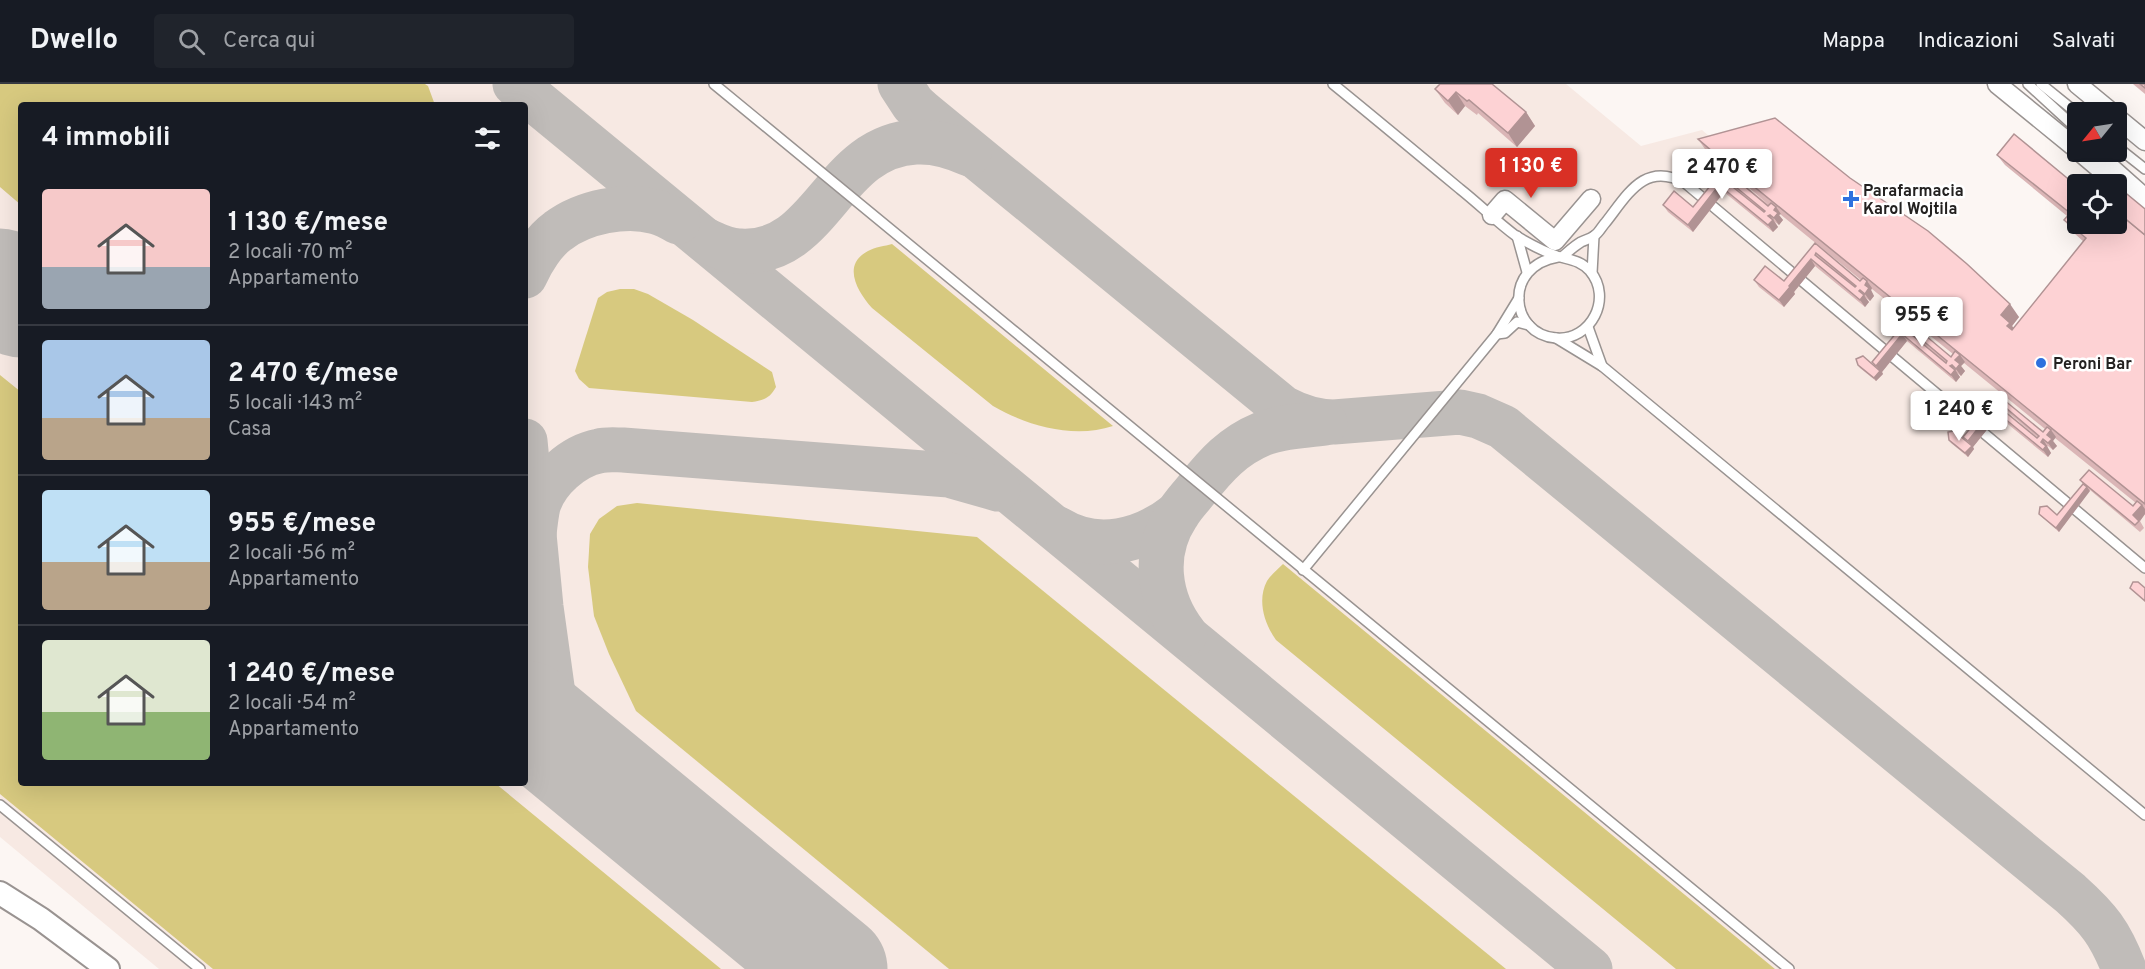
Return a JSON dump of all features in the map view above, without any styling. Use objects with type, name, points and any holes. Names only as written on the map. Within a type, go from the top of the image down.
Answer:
[{"type":"street","points":[[1997,84],[2067,141]]},
{"type":"street","points":[[2077,84],[2099,102]]},
{"type":"street","points":[[2127,126],[2145,141]]},
{"type":"street","points":[[2092,162],[2145,207]]},
{"type":"street","points":[[1492,215],[1505,200],[1555,241],[1591,199]]},
{"type":"street","points":[[0,884],[41,919],[108,969]]},
{"type":"street","points":[[0,893],[41,919]]},
{"type":"street","points":[[0,900],[41,919]]},
{"type":"lane","points":[[714,84],[1789,969]]},
{"type":"lane","points":[[1333,84],[1346,88],[1517,236],[1560,257]]},
{"type":"lane","points":[[2028,84],[2067,120]]},
{"type":"lane","points":[[2041,84],[2067,105]]},
{"type":"lane","points":[[2127,155],[2145,169]]},
{"type":"lane","points":[[2111,162],[2145,192]]},
{"type":"lane","points":[[1560,257],[1594,236],[1635,186],[1644,179],[1664,175],[1675,177],[2145,568]]},
{"type":"lane","points":[[1517,236],[1527,272]]},
{"type":"lane","points":[[1592,273],[1594,236]]},
{"type":"lane","points":[[1497,334],[1505,333],[1517,322],[1529,325],[1546,336],[1556,338],[1568,337],[1588,327],[1599,307],[1600,295],[1592,273],[1574,259],[1560,257],[1536,264],[1527,272],[1521,284],[1519,298],[1523,316],[1529,325]]},
{"type":"lane","points":[[1304,570],[1497,334],[1519,298]]},
{"type":"lane","points":[[1588,327],[1602,366]]},
{"type":"lane","points":[[1556,338],[1602,366],[2145,815]]},
{"type":"lane","points":[[0,805],[200,969]]},
{"type":"shaded area","points":[[0,84],[1566,84],[1641,146],[1702,130],[1723,148],[1976,277],[2019,317],[2011,328],[2019,336],[2096,252],[2075,234],[2127,234],[2127,230],[2145,241],[2145,969],[159,969],[0,837]]},
{"type":"shaded area","points":[[0,84],[425,84],[428,86],[434,102],[18,102],[18,202],[0,187]]},
{"type":"shaded area","points":[[892,244],[1113,426],[1098,430],[1067,431],[1036,425],[1006,413],[993,406],[872,308],[857,287],[855,264],[868,251]]},
{"type":"shaded area","points":[[634,289],[648,294],[693,320],[772,372],[776,387],[774,391],[766,398],[752,402],[589,388],[579,379],[575,371],[598,298],[607,292]]},
{"type":"shaded area","points":[[0,375],[18,390],[18,786],[499,786],[721,969],[213,969],[0,794]]},
{"type":"shaded area","points":[[637,503],[977,537],[1506,969],[949,969],[636,711],[594,616],[588,567],[590,534],[599,519],[617,506]]},
{"type":"shaded area","points":[[1283,564],[1775,969],[1676,969],[1276,640],[1265,619],[1262,596],[1267,581]]},
{"type":"building","points":[[1440,84],[1492,84],[1526,112],[1508,133],[1456,92],[1448,101],[1435,89]]},
{"type":"building","points":[[1775,118],[1850,178],[1928,231],[1967,264],[2010,304],[2001,315],[2010,323],[2007,326],[2012,330],[2086,238],[2081,234],[2127,234],[2127,220],[2145,235],[2145,504],[1741,176],[1698,139]]},
{"type":"building","points":[[2014,134],[2067,178],[2067,211],[1997,155]]},
{"type":"building","points":[[1724,169],[1768,206],[1771,203],[1776,207],[1774,210],[1778,213],[1774,218],[1768,216],[1773,220],[1768,225],[1719,185],[1688,225],[1663,205],[1674,191],[1693,207]],"holes":[[[1726,179],[1764,212],[1724,180]]]},
{"type":"building","points":[[2127,194],[2145,209],[2145,235],[2127,220]]},
{"type":"building","points":[[1815,243],[1860,281],[1863,278],[1867,281],[1865,285],[1869,288],[1865,294],[1859,291],[1864,295],[1860,300],[1811,259],[1779,300],[1754,280],[1765,266],[1784,281]],"holes":[[[1816,253],[1856,286],[1815,255]]]},
{"type":"building","points":[[1907,320],[1951,357],[1955,351],[1960,355],[1955,360],[1960,364],[1956,369],[1950,366],[1955,370],[1951,375],[1902,334],[1876,366],[1872,362]],"holes":[[[1908,328],[1947,361],[1946,363],[1906,330]]]},
{"type":"building","points":[[1863,356],[1880,371],[1874,378],[1858,365],[1856,359]]},
{"type":"building","points":[[1998,395],[2043,432],[2047,427],[2051,430],[2047,435],[2052,439],[2048,443],[2043,439],[2041,442],[2046,446],[2043,450],[1993,409],[1968,441],[1963,437]],"holes":[[[1999,402],[2039,436],[2037,438],[1997,405]]]},
{"type":"building","points":[[1954,431],[1972,446],[1965,453],[1949,440],[1948,432]]},
{"type":"building","points":[[2089,470],[2133,506],[2137,501],[2142,505],[2133,515],[2139,521],[2135,525],[2080,480]]},
{"type":"building","points":[[2083,484],[2087,487],[2056,528],[2039,514],[2040,507],[2047,506],[2057,515]]},
{"type":"building","points":[[2133,582],[2138,582],[2145,588],[2145,601],[2130,588]]},
{"type":"taxiway","points":[[515,84],[1590,969]]},
{"type":"taxiway","points":[[900,84],[913,104],[923,113],[1283,408],[1308,418],[1334,422],[1460,412],[1478,416],[1503,427],[2070,893],[2103,927],[2124,969]]},
{"type":"taxiway","points":[[705,240],[726,249],[740,251],[768,248],[791,237],[810,220],[864,161],[887,148],[916,142],[930,142],[950,146],[969,154]]},
{"type":"taxiway","points":[[528,270],[539,251],[553,235],[568,224],[592,214],[618,209],[644,209],[678,222]]},
{"type":"taxiway","points":[[1185,634],[1169,606],[1164,591],[1161,560],[1169,530],[1179,512],[1218,464],[1242,444],[1277,429],[1325,423]]},
{"type":"taxiway","points":[[534,534],[538,506],[554,478],[580,458],[605,450],[949,475],[998,489]]},
{"type":"taxiway","points":[[528,472],[541,607],[554,701],[565,729],[580,753],[603,781]]},
{"type":"taxiway","points":[[1058,529],[1088,541],[1119,541],[1150,531],[1177,514]]},
{"type":"runway","points":[[0,284],[18,299]]},
{"type":"runway","points":[[528,718],[832,969]]},
{"type":"place","name":"Parafarmacia Karol Wojtila","points":[[1851,199]]},
{"type":"place","name":"Peroni Bar","points":[[2041,363]]}]
